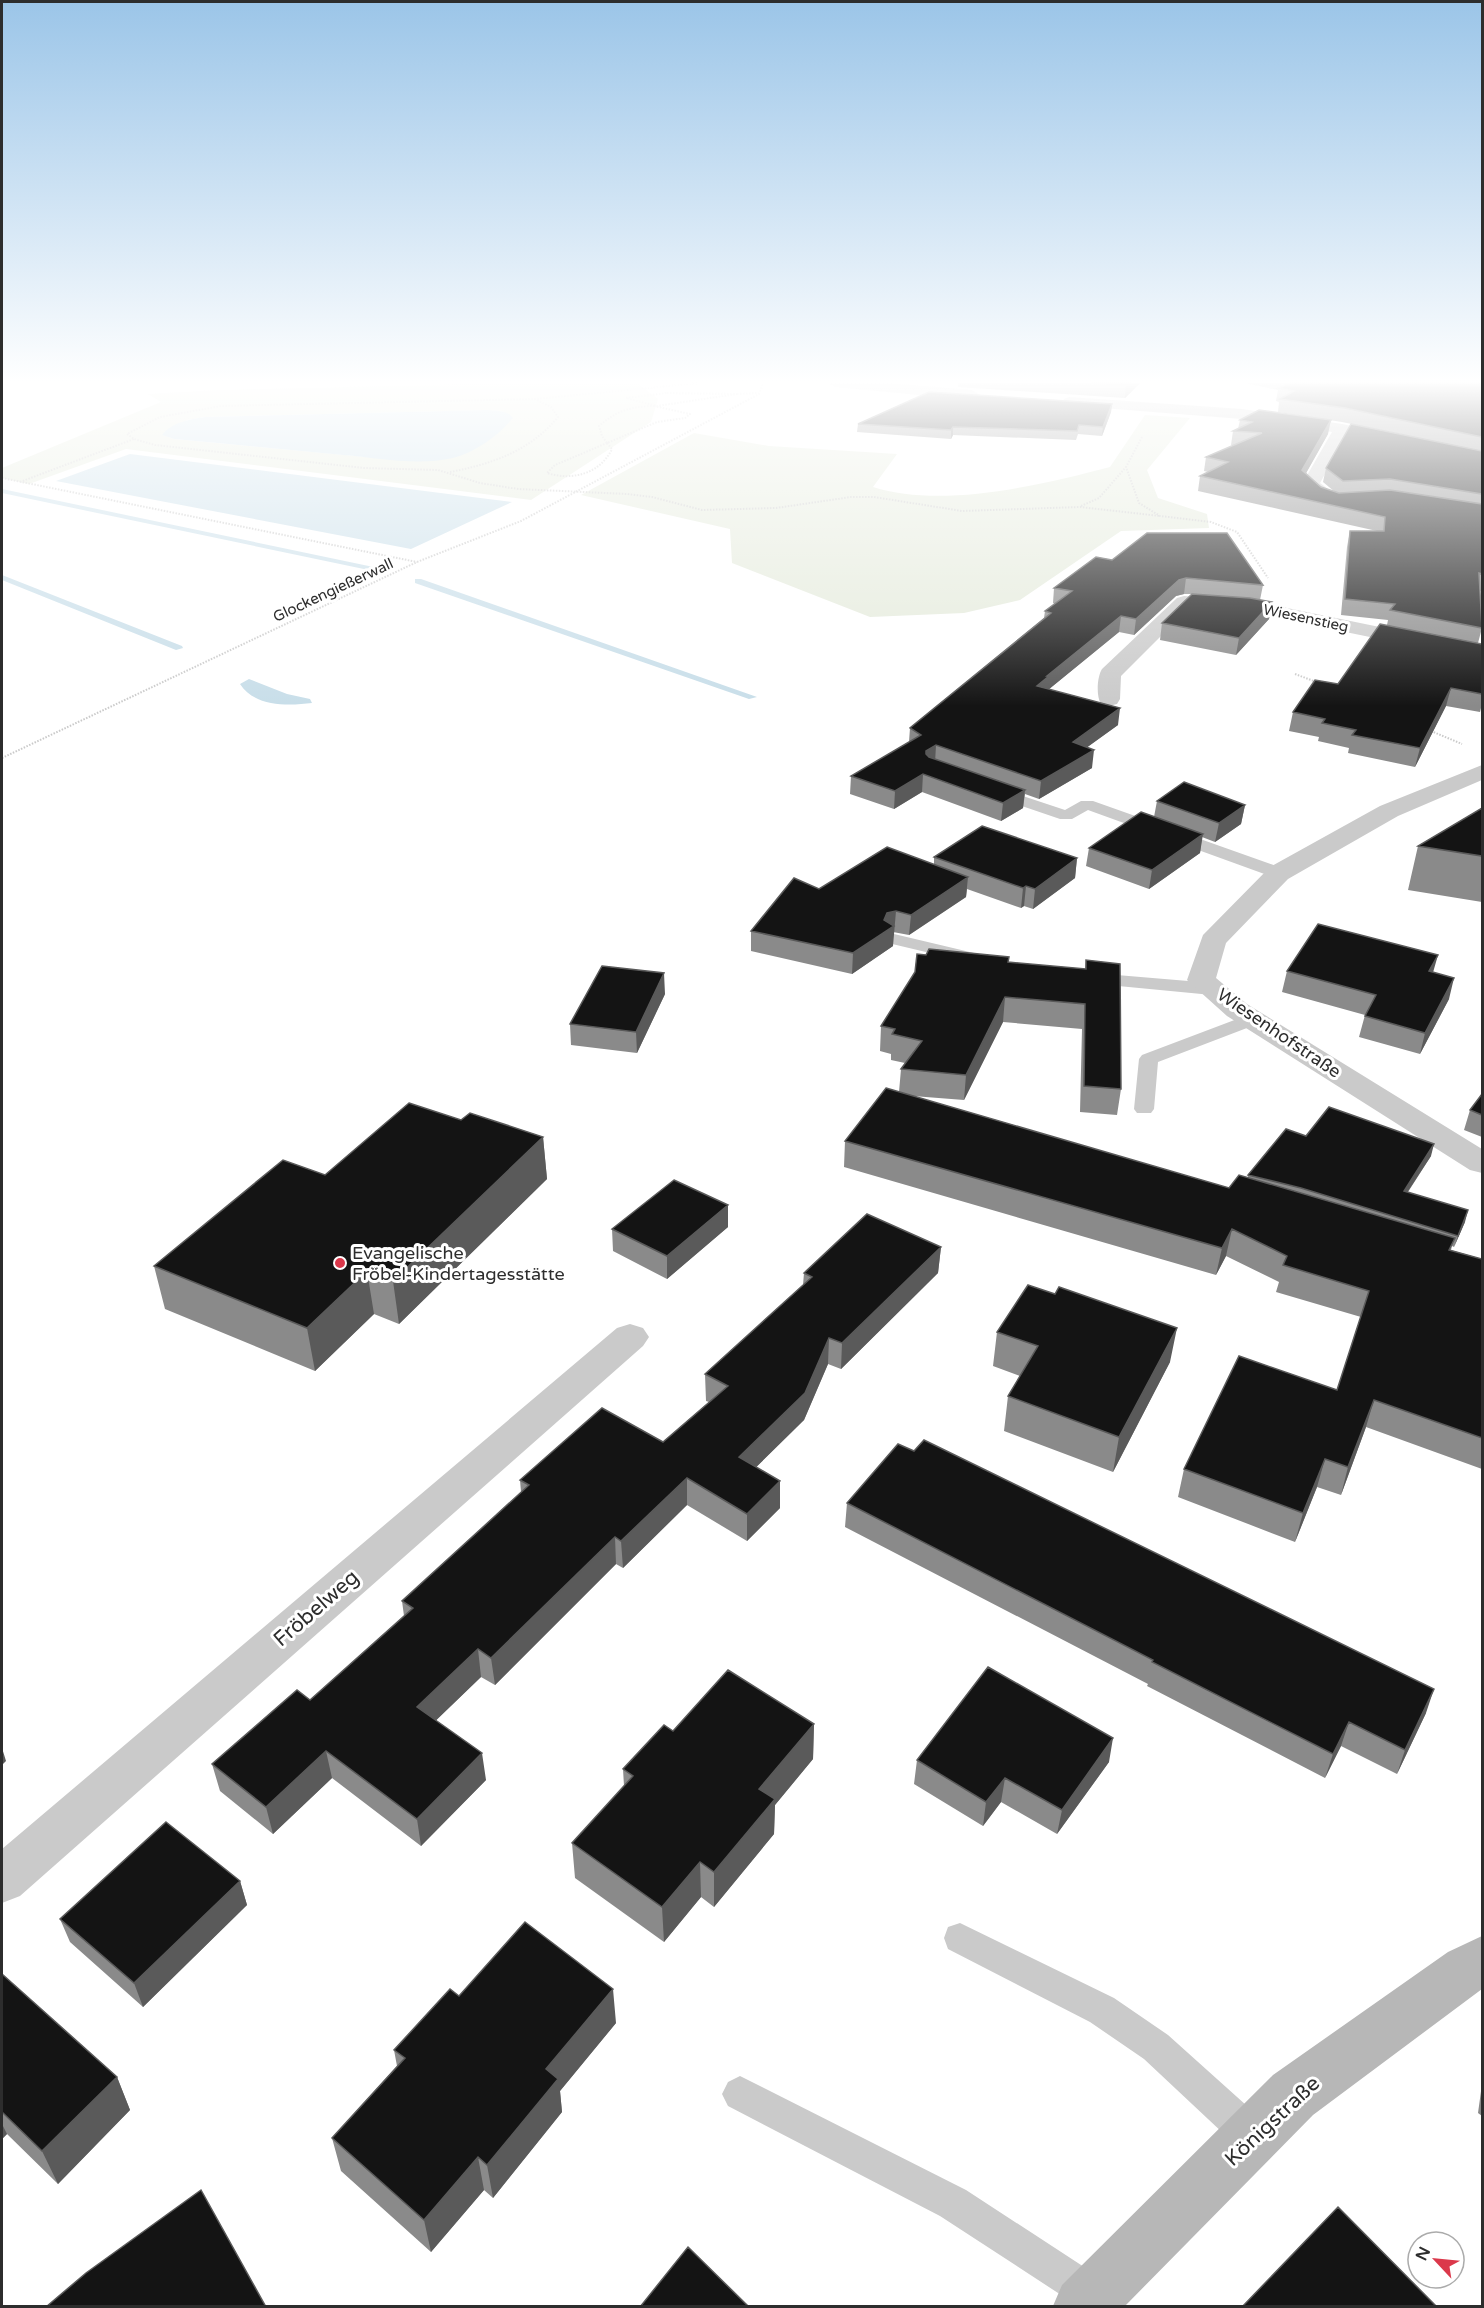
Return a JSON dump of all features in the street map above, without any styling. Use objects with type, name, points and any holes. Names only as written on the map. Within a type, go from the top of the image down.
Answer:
[{"type":"main road","name":"Königstraße","points":[[1088,2301],[1293,2095],[1466,1970],[1482,1962]]},
{"type":"street","points":[[1322,491],[1340,501]]},
{"type":"street","name":"Wiesenstieg","points":[[1109,699],[1110,674],[1184,602],[1248,606],[1482,654]]},
{"type":"street","name":"Wiesenhofstraße","points":[[1482,772],[1389,811],[1279,873],[1213,941],[1201,980],[1252,1019],[1482,1163]]},
{"type":"street","name":"Fröbelweg","points":[[2,1880],[630,1337]]},
{"type":"lane","points":[[989,789],[1066,816],[1087,804],[1279,873]]},
{"type":"lane","points":[[894,939],[990,961]]},
{"type":"lane","points":[[1074,976],[1115,982],[1212,989]]},
{"type":"lane","points":[[1144,1108],[1149,1059],[1252,1019]]},
{"type":"lane","points":[[960,1938],[1111,2016],[1156,2047],[1253,2136]]},
{"type":"lane","points":[[740,2094],[953,2203],[1088,2301]]},
{"type":"path","points":[[63,491],[417,562]]},
{"type":"path","points":[[550,491],[644,496],[702,510],[776,508],[862,497],[962,511],[1080,507],[1211,522],[1237,532],[1270,581],[1248,606]]},
{"type":"path","points":[[1080,507],[1099,498],[1105,491]]},
{"type":"path","points":[[1134,491],[1138,503],[1160,516]]},
{"type":"path","name":"Glockengießerwall","points":[[2,758],[417,562],[521,521],[575,492]]},
{"type":"path","points":[[1296,674],[1329,687]]},
{"type":"path","points":[[1428,729],[1472,748]]},
{"type":"green space","points":[[457,491],[545,491],[531,500]]},
{"type":"green space","points":[[589,491],[890,491],[929,496],[992,492],[1155,491],[1158,498],[1207,514],[1209,528],[1121,531],[1020,600],[964,613],[870,617],[732,563],[730,529],[581,495]]},
{"type":"water","points":[[107,491],[422,491],[512,502],[411,549]]},
{"type":"water","points":[[249,679],[287,694],[310,699],[312,703],[293,705],[263,701],[246,692],[240,684]]},
{"type":"building","points":[[1266,491],[1332,491],[1339,493],[1395,491],[1482,504],[1482,574],[1479,573],[1482,628],[1390,610],[1395,604],[1345,599],[1350,531],[1384,531],[1385,517]]},
{"type":"building","points":[[1462,491],[1482,491],[1482,494]]},
{"type":"building","points":[[1147,533],[1227,533],[1263,585],[1186,578],[1179,580],[1136,619],[1121,616],[1047,676],[1049,676],[1037,686],[1120,708],[1073,742],[1094,750],[1041,781],[936,745],[926,751],[929,757],[1025,790],[1003,803],[923,774],[895,791],[851,776],[921,735],[910,728],[1051,613],[1045,611],[1072,591],[1054,588],[1096,557],[1112,560]]},
{"type":"building","points":[[1192,594],[1272,602],[1239,638],[1162,623]]},
{"type":"building","points":[[1380,624],[1482,644],[1482,694],[1451,688],[1420,748],[1352,735],[1356,730],[1322,723],[1325,719],[1293,712],[1315,680],[1338,684]]},
{"type":"building","points":[[1184,782],[1245,805],[1219,823],[1157,801]]},
{"type":"building","points":[[1482,808],[1482,856],[1418,846]]},
{"type":"building","points":[[1141,812],[1203,834],[1152,870],[1089,848]]},
{"type":"building","points":[[982,826],[1077,858],[1035,889],[1026,886],[1023,888],[934,857]]},
{"type":"building","points":[[887,847],[968,877],[911,915],[896,911],[887,913],[884,920],[894,926],[853,953],[751,931],[794,878],[819,889]]},
{"type":"building","points":[[1318,924],[1438,955],[1429,971],[1454,978],[1425,1033],[1365,1016],[1376,995],[1287,971]]},
{"type":"building","points":[[929,949],[1009,957],[1008,962],[1086,969],[1086,960],[1120,964],[1121,1089],[1084,1086],[1085,1004],[1005,997],[966,1075],[901,1069],[922,1041],[892,1034],[895,1029],[881,1026],[915,972],[917,954],[926,955]]},
{"type":"building","points":[[602,966],[664,973],[636,1032],[570,1024]]},
{"type":"building","points":[[886,1088],[1229,1188],[1239,1175],[1455,1238],[1449,1250],[1482,1259],[1482,1438],[1374,1400],[1348,1467],[1325,1459],[1303,1513],[1184,1469],[1239,1356],[1337,1390],[1369,1291],[1283,1265],[1287,1256],[1232,1229],[1222,1248],[845,1141]]},
{"type":"building","points":[[1482,1094],[1482,1115],[1470,1110]]},
{"type":"building","name":"Evangelische Fröbel-Kindertagesstätte","points":[[409,1103],[461,1120],[470,1113],[543,1137],[393,1281],[367,1271],[307,1328],[154,1266],[283,1160],[325,1175]]},
{"type":"building","points":[[1329,1107],[1434,1144],[1404,1191],[1468,1210],[1458,1236],[1301,1188],[1248,1175],[1286,1129],[1306,1136]]},
{"type":"building","points":[[674,1180],[728,1205],[667,1256],[612,1229]]},
{"type":"building","points":[[867,1214],[941,1247],[842,1343],[829,1338],[805,1393],[739,1457],[780,1481],[747,1514],[687,1478],[621,1541],[615,1537],[491,1658],[478,1649],[417,1707],[482,1753],[417,1819],[326,1751],[266,1807],[212,1764],[297,1690],[310,1700],[413,1608],[402,1601],[529,1485],[520,1480],[602,1408],[663,1442],[728,1386],[705,1374],[812,1277],[804,1273]]},
{"type":"building","points":[[1028,1285],[1055,1294],[1059,1287],[1177,1328],[1119,1437],[1008,1396],[1038,1346],[997,1332]]},
{"type":"building","points":[[924,1440],[1434,1689],[1405,1750],[1349,1722],[1333,1754],[847,1503],[898,1444],[914,1451]]},
{"type":"building","points":[[988,1667],[1113,1738],[1062,1810],[1005,1778],[986,1802],[917,1760]]},
{"type":"building","points":[[728,1670],[814,1724],[759,1789],[775,1799],[714,1872],[700,1862],[662,1907],[572,1843],[633,1776],[623,1769],[664,1725],[673,1731]]},
{"type":"building","points":[[166,1822],[240,1881],[134,1983],[60,1919]]},
{"type":"building","points":[[525,1922],[613,1989],[546,2069],[558,2079],[487,2165],[478,2157],[424,2220],[332,2138],[405,2058],[394,2050],[450,1989],[459,1996]]},
{"type":"building","points":[[2,1974],[117,2077],[42,2151],[2,2112]]},
{"type":"building","points":[[201,2190],[266,2307],[46,2307],[86,2273]]},
{"type":"building","points":[[1338,2207],[1406,2276],[1406,2290],[1420,2290],[1437,2307],[1242,2307]]},
{"type":"building","points":[[688,2247],[749,2307],[640,2307]]},
{"type":"waterway","points":[[2,491],[383,571]]},
{"type":"waterway","points":[[2,577],[179,648]]},
{"type":"waterway","points":[[418,581],[752,697]]},
{"type":"place","name":"Evangelische Fröbel-Kindertagesstätte","points":[[340,1263]]}]
